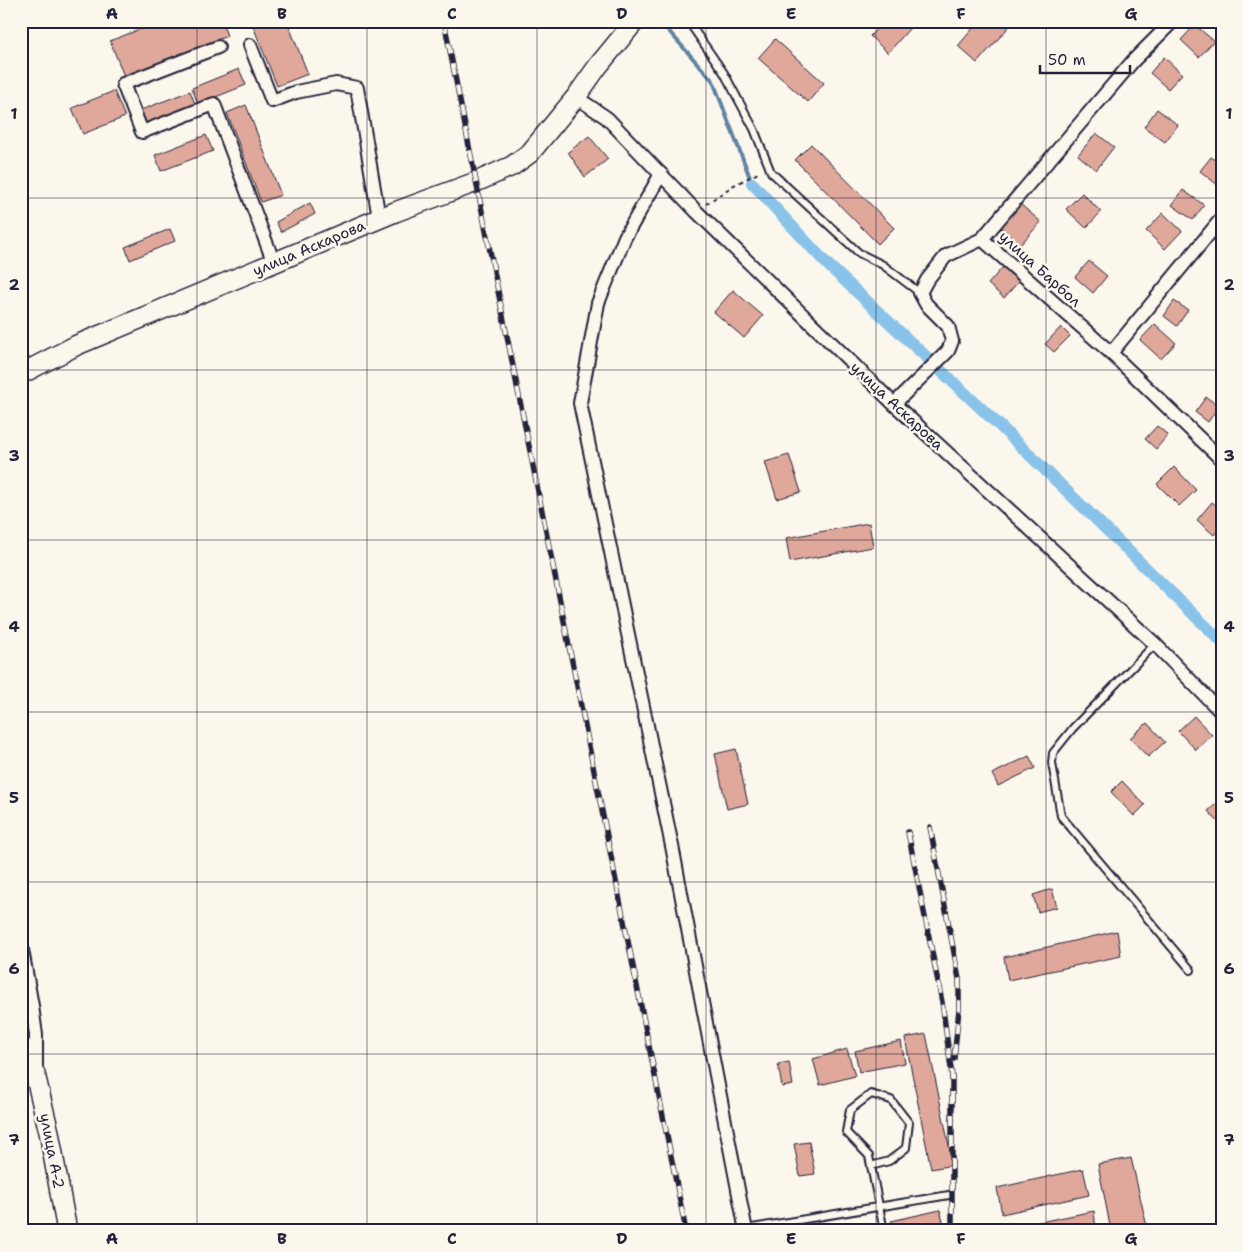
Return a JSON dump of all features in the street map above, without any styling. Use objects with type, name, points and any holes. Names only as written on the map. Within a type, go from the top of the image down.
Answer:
[{"type":"main road","name":"улица Аскарова","points":[[21,374],[77,346],[380,218],[476,182],[512,166],[530,153],[632,24]]},
{"type":"main road","name":"улица А-2","points":[[21,1045],[36,1074],[68,1231]]},
{"type":"street","name":"улица Барбол","points":[[1173,21],[1133,61],[982,239],[1111,353],[1222,460]]},
{"type":"street","points":[[250,45],[272,101],[296,92],[336,84],[357,88],[380,218]]},
{"type":"street","points":[[218,47],[123,84],[142,132],[214,104],[274,263]]},
{"type":"street","name":"улица Аскарова","points":[[576,96],[607,118],[696,211],[894,404],[1155,644],[1222,713]]},
{"type":"street","points":[[661,174],[625,237],[598,304],[580,403],[672,846],[746,1230]]},
{"type":"street","points":[[1111,353],[1222,218]]},
{"type":"street","points":[[894,404],[948,351],[952,341],[948,326],[926,304],[920,293],[927,280],[946,256],[982,239]]},
{"type":"street","points":[[21,944],[36,1035],[36,1074]]},
{"type":"lane","points":[[688,21],[724,73],[754,129],[771,172],[859,253],[883,265],[920,293]]},
{"type":"lane","points":[[1155,644],[1073,728],[1053,753],[1052,763],[1061,816],[1191,970]]},
{"type":"lane","points":[[871,1166],[889,1161],[906,1148],[909,1124],[891,1100],[871,1094],[850,1110],[846,1132],[869,1156],[871,1166],[880,1207],[884,1231]]},
{"type":"lane","points":[[746,1230],[949,1195]]},
{"type":"path","points":[[696,211],[734,185],[769,168]]},
{"type":"building","points":[[161,21],[222,21],[227,36],[124,76],[110,41]]},
{"type":"building","points":[[251,21],[287,21],[308,74],[277,86]]},
{"type":"building","points":[[884,21],[916,21],[888,53],[870,36]]},
{"type":"building","points":[[979,21],[1014,21],[977,63],[958,46]]},
{"type":"building","points":[[1195,25],[1214,41],[1199,57],[1181,40]]},
{"type":"building","points":[[775,39],[824,83],[808,102],[758,58]]},
{"type":"building","points":[[1164,57],[1182,74],[1168,89],[1150,73]]},
{"type":"building","points":[[239,69],[246,85],[198,104],[192,88]]},
{"type":"building","points":[[114,91],[125,117],[83,134],[72,108]]},
{"type":"building","points":[[190,91],[197,109],[148,128],[141,110]]},
{"type":"building","points":[[246,105],[281,195],[261,202],[227,113]]},
{"type":"building","points":[[1157,109],[1178,125],[1165,142],[1144,127]]},
{"type":"building","points":[[1096,133],[1114,147],[1096,170],[1078,155]]},
{"type":"building","points":[[206,135],[213,151],[161,171],[155,155]]},
{"type":"building","points":[[589,136],[608,159],[585,177],[568,152]]},
{"type":"building","points":[[811,144],[894,228],[878,244],[795,160]]},
{"type":"building","points":[[1211,157],[1222,165],[1222,183],[1219,186],[1200,171]]},
{"type":"building","points":[[1183,190],[1204,205],[1193,220],[1172,205]]},
{"type":"building","points":[[1082,193],[1101,212],[1086,228],[1066,209]]},
{"type":"building","points":[[310,203],[315,214],[281,232],[276,222]]},
{"type":"building","points":[[1020,204],[1041,222],[1020,245],[1000,227]]},
{"type":"building","points":[[1163,213],[1182,231],[1165,249],[1146,231]]},
{"type":"building","points":[[170,229],[175,241],[130,260],[125,247]]},
{"type":"building","points":[[1089,261],[1107,276],[1093,293],[1075,277]]},
{"type":"building","points":[[1003,267],[1019,281],[1004,298],[988,284]]},
{"type":"building","points":[[733,290],[763,316],[744,338],[714,312]]},
{"type":"building","points":[[1174,301],[1188,310],[1177,326],[1164,316]]},
{"type":"building","points":[[1155,324],[1176,343],[1161,359],[1140,340]]},
{"type":"building","points":[[1061,327],[1070,336],[1054,352],[1045,344]]},
{"type":"building","points":[[1206,397],[1219,406],[1208,422],[1195,412]]},
{"type":"building","points":[[1157,426],[1168,435],[1156,449],[1145,439]]},
{"type":"building","points":[[789,455],[801,492],[777,499],[765,462]]},
{"type":"building","points":[[1174,467],[1196,490],[1179,506],[1157,484]]},
{"type":"building","points":[[1212,502],[1222,510],[1222,526],[1214,535],[1197,520]]},
{"type":"building","points":[[869,523],[873,547],[790,562],[786,538]]},
{"type":"building","points":[[1194,716],[1212,735],[1196,750],[1178,731]]},
{"type":"building","points":[[1147,723],[1165,742],[1148,757],[1130,738]]},
{"type":"building","points":[[736,749],[748,804],[727,809],[715,754]]},
{"type":"building","points":[[1029,756],[1035,768],[998,786],[992,774]]},
{"type":"building","points":[[1122,781],[1145,805],[1134,816],[1111,792]]},
{"type":"building","points":[[1222,799],[1222,826],[1208,811]]},
{"type":"building","points":[[1052,889],[1057,907],[1038,912],[1033,895]]},
{"type":"building","points":[[1117,931],[1121,956],[1008,980],[1004,957]]},
{"type":"building","points":[[926,1034],[953,1165],[931,1169],[905,1038]]},
{"type":"building","points":[[901,1041],[905,1063],[859,1072],[855,1051]]},
{"type":"building","points":[[847,1049],[855,1076],[820,1085],[813,1059]]},
{"type":"building","points":[[789,1062],[793,1085],[782,1087],[778,1064]]},
{"type":"building","points":[[809,1142],[815,1174],[800,1176],[794,1144]]},
{"type":"building","points":[[1131,1158],[1148,1231],[1111,1231],[1098,1164]]},
{"type":"building","points":[[1083,1169],[1089,1195],[1002,1214],[997,1188]]},
{"type":"building","points":[[940,1210],[943,1222],[904,1231],[893,1231],[891,1221]]},
{"type":"building","points":[[1094,1211],[1096,1231],[995,1231]]},
{"type":"building","points":[[817,1224],[818,1231],[804,1231],[804,1226]]},
{"type":"waterway","points":[[658,21],[713,81],[752,183]]},
{"type":"waterway","points":[[752,183],[826,263],[1001,427],[1222,642]]},
{"type":"railway","points":[[444,21],[686,1231]]},
{"type":"railway","points":[[930,827],[959,979],[959,1009],[954,1059]]},
{"type":"railway","points":[[908,832],[942,1002],[952,1076],[952,1231]]}]
